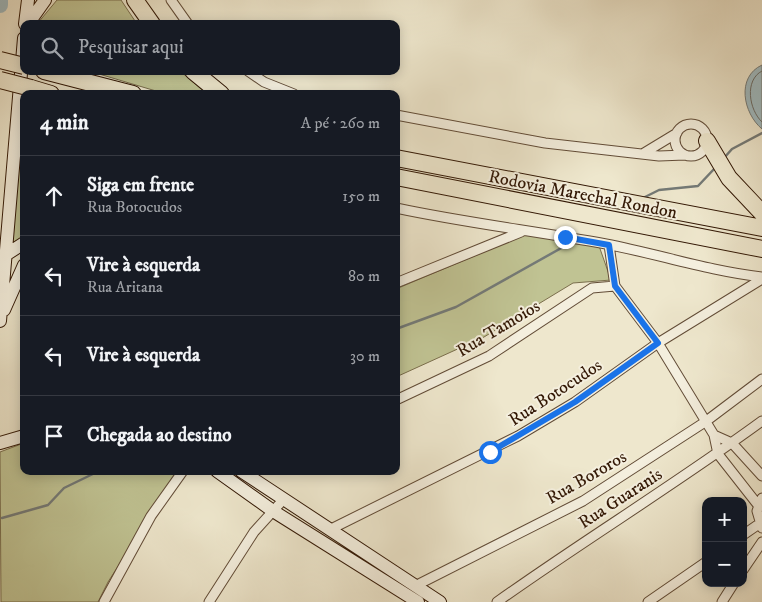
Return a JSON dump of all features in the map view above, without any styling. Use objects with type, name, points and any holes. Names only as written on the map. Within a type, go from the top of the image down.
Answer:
[{"type":"highway","points":[[135,0],[149,20]]},
{"type":"highway","points":[[0,60],[20,65]]},
{"type":"highway","points":[[59,75],[118,90]]},
{"type":"highway","points":[[198,75],[217,90]]},
{"type":"highway","points":[[0,80],[38,90]]},
{"type":"highway","points":[[707,141],[729,178],[762,213]]},
{"type":"highway","name":"Rodovia Marechal Rondon","points":[[400,159],[762,228]]},
{"type":"highway","name":"Rodovia Marechal Rondon","points":[[400,179],[762,250]]},
{"type":"street","points":[[27,20],[28,0]]},
{"type":"street","points":[[30,20],[45,0]]},
{"type":"street","points":[[171,0],[185,20]]},
{"type":"street","points":[[0,321],[2,256],[20,75]]},
{"type":"street","points":[[254,75],[264,82],[284,90]]},
{"type":"street","points":[[17,104],[20,115]]},
{"type":"street","points":[[400,116],[545,143],[644,153],[681,156],[696,155],[702,152],[707,141],[706,134],[698,125],[686,125],[677,133],[644,153]]},
{"type":"street","points":[[677,133],[676,145],[685,155]]},
{"type":"street","points":[[400,209],[609,245],[736,274],[762,278]]},
{"type":"street","points":[[400,281],[522,231]]},
{"type":"street","points":[[2,256],[20,245]]},
{"type":"street","points":[[609,245],[615,286],[658,343],[714,435],[718,454],[760,501],[761,526],[747,533]]},
{"type":"street","points":[[0,321],[20,274]]},
{"type":"street","name":"Rua Botocudos","points":[[329,530],[518,436],[575,402],[658,343],[762,278]]},
{"type":"street","name":"Rua Tamoios","points":[[400,398],[489,356],[592,288],[615,286]]},
{"type":"street","name":"Rua Bororos","points":[[415,586],[584,501],[705,422],[762,378]]},
{"type":"street","name":"Rua Guaranis","points":[[497,602],[577,545],[718,454],[762,421]]},
{"type":"street","points":[[714,435],[732,443],[762,476]]},
{"type":"street","points":[[0,443],[20,437]]},
{"type":"street","points":[[104,602],[152,516],[180,475]]},
{"type":"street","points":[[223,475],[273,511],[418,602]]},
{"type":"street","points":[[247,475],[440,602]]},
{"type":"street","points":[[210,602],[254,532],[283,500]]},
{"type":"street","points":[[747,564],[762,542]]},
{"type":"street","points":[[648,602],[702,565]]},
{"type":"street","points":[[722,602],[731,587]]},
{"type":"green space","points":[[57,0],[121,0],[134,20],[40,20]]},
{"type":"green space","points":[[102,75],[185,75],[202,90],[153,90]]},
{"type":"green space","points":[[20,157],[20,238],[12,243]]},
{"type":"green space","points":[[524,235],[598,243],[611,280],[573,283],[484,337],[400,375],[400,287]]},
{"type":"green space","points":[[20,444],[20,475],[176,475],[108,582],[98,602],[1,602],[0,452]]},
{"type":"water","points":[[762,65],[762,129],[750,114],[745,96],[748,78]]},
{"type":"waterway","points":[[0,0],[0,5]]},
{"type":"waterway","points":[[724,158],[732,149],[762,133]]},
{"type":"waterway","points":[[643,198],[659,190],[698,186],[715,168]]},
{"type":"waterway","points":[[400,328],[456,307],[572,242]]},
{"type":"waterway","points":[[2,518],[48,505],[64,488],[91,475]]},
{"type":"route","points":[[490,452],[575,402],[658,343],[615,286],[609,245],[565,237]]}]
